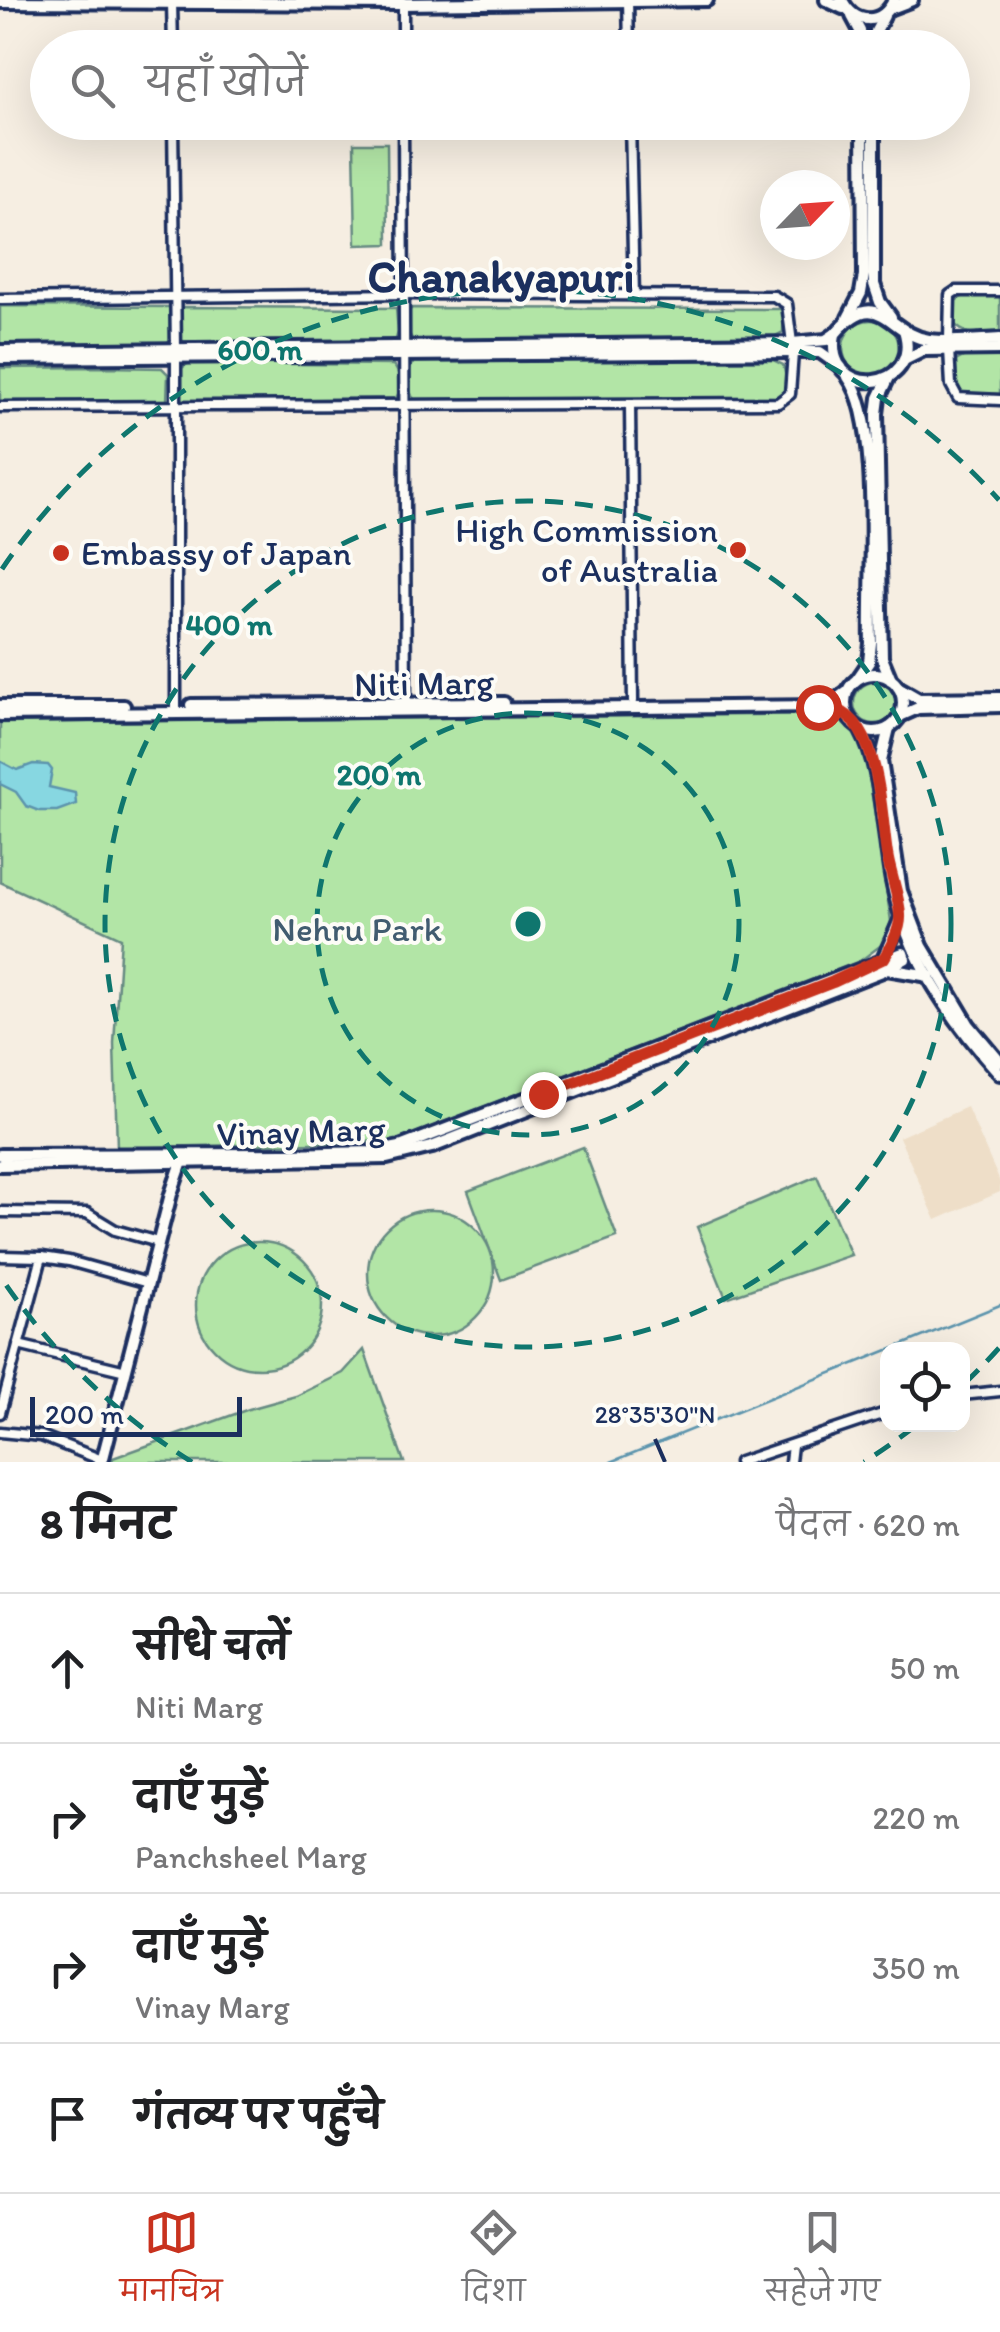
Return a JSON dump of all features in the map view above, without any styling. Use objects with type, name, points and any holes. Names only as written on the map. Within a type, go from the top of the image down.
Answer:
[{"type":"main road","points":[[0,2],[707,0]]},
{"type":"main road","points":[[826,0],[866,20],[912,0]]},
{"type":"main road","points":[[842,0],[859,30]]},
{"type":"main road","points":[[877,30],[879,20],[891,6]]},
{"type":"main road","points":[[792,348],[835,334],[862,293],[863,140]]},
{"type":"main road","points":[[874,140],[874,284],[880,302],[904,330],[930,341],[1000,349]]},
{"type":"main road","points":[[845,323],[864,313],[892,319]]},
{"type":"main road","points":[[903,361],[907,345],[904,330]]},
{"type":"main road","points":[[835,334],[834,343],[844,371],[869,382],[890,376]]},
{"type":"main road","points":[[900,716],[904,702],[882,658],[879,398],[890,376],[915,352],[1000,339]]},
{"type":"main road","points":[[0,358],[404,349],[792,348],[820,352],[844,371],[857,388],[868,440],[872,643],[869,662],[846,692],[846,714],[862,730],[877,776],[892,884],[916,956],[956,1020],[1000,1074]]},
{"type":"main road","points":[[0,350],[176,354]]},
{"type":"main road","points":[[858,678],[873,674],[919,698],[1000,698]]},
{"type":"main road","name":"Niti Marg","points":[[0,716],[176,709],[825,700],[846,692]]},
{"type":"main road","name":"Niti Marg","points":[[0,706],[176,709]]},
{"type":"main road","name":"Niti Marg","points":[[406,706],[826,706],[846,714]]},
{"type":"main road","points":[[1000,706],[918,708],[900,716],[889,728],[880,761],[901,891],[922,946],[970,1025],[1000,1062]]},
{"type":"main road","points":[[862,730],[872,733],[889,728]]},
{"type":"main road","points":[[901,918],[885,964],[929,976]]},
{"type":"main road","name":"Vinay Marg","points":[[0,1166],[374,1152],[412,1144],[885,964]]},
{"type":"main road","name":"Vinay Marg","points":[[0,1155],[183,1159]]},
{"type":"main road","points":[[102,1461],[183,1159]]},
{"type":"street","points":[[628,0],[629,30]]},
{"type":"street","points":[[172,2],[173,30]]},
{"type":"street","points":[[402,2],[403,30]]},
{"type":"street","points":[[174,140],[176,709]]},
{"type":"street","points":[[403,140],[406,706]]},
{"type":"street","points":[[630,140],[634,296]]},
{"type":"street","points":[[1000,291],[956,291],[950,295],[949,344],[950,385],[958,398],[1000,400]]},
{"type":"street","points":[[0,299],[404,294],[774,296],[787,304],[792,348],[790,394],[778,403],[0,408]]},
{"type":"street","points":[[630,405],[633,701]]},
{"type":"street","points":[[0,1212],[87,1213],[114,1230],[158,1242]]},
{"type":"street","points":[[0,1256],[68,1260],[148,1284]]},
{"type":"street","points":[[0,1413],[42,1256]]},
{"type":"street","points":[[18,1345],[126,1370]]},
{"type":"street","points":[[970,1394],[1000,1392]]},
{"type":"street","points":[[738,1462],[880,1415]]},
{"type":"street","points":[[0,1432],[41,1436],[102,1461]]},
{"type":"street","points":[[790,1462],[792,1445]]},
{"type":"shaded area","points":[[967,1107],[1000,1182],[1000,1192],[936,1220],[899,1137]]},
{"type":"green space","points":[[354,143],[387,143],[388,244],[356,245]]},
{"type":"green space","points":[[968,294],[1000,294],[1000,333],[968,333],[953,322],[955,301]]},
{"type":"green space","points":[[0,306],[171,307],[171,339],[163,346],[0,347]]},
{"type":"green space","points":[[181,307],[396,308],[398,332],[395,342],[188,345],[180,339]]},
{"type":"green space","points":[[412,308],[784,309],[783,332],[771,338],[414,342],[408,332],[408,312]]},
{"type":"green space","points":[[871,320],[891,328],[899,348],[891,368],[871,376],[851,368],[843,348],[851,328]]},
{"type":"green space","points":[[1000,354],[1000,394],[964,394],[952,383],[954,362],[967,355]]},
{"type":"green space","points":[[773,360],[783,365],[783,398],[415,401],[408,381],[415,361]]},
{"type":"green space","points":[[189,363],[393,365],[400,386],[396,398],[180,401],[179,370]]},
{"type":"green space","points":[[0,368],[162,368],[168,374],[167,401],[0,403]]},
{"type":"green space","points":[[875,682],[890,688],[896,703],[890,718],[875,724],[860,718],[854,703],[860,688]]},
{"type":"green space","name":"Nehru Park","points":[[833,714],[864,743],[891,921],[884,943],[860,961],[395,1141],[117,1148],[114,1043],[121,938],[0,882],[0,723]]},
{"type":"green space","points":[[583,1147],[617,1237],[501,1280],[468,1191]]},
{"type":"green space","points":[[817,1176],[851,1255],[726,1298],[697,1227]]},
{"type":"green space","points":[[431,1210],[455,1215],[475,1229],[489,1249],[494,1273],[489,1297],[475,1317],[455,1331],[431,1336],[407,1331],[387,1317],[373,1297],[368,1273],[373,1249],[387,1229],[407,1215]]},
{"type":"green space","points":[[259,1242],[283,1247],[303,1261],[317,1281],[322,1305],[317,1329],[303,1349],[283,1363],[259,1368],[235,1363],[215,1349],[201,1329],[196,1305],[201,1281],[215,1261],[235,1247]]},
{"type":"green space","points":[[364,1350],[404,1462],[112,1462],[113,1458],[249,1409],[296,1396],[343,1373]]},
{"type":"water","points":[[0,761],[17,770],[33,764],[48,765],[52,770],[49,787],[75,793],[76,804],[57,811],[26,806],[16,792],[0,784]]},
{"type":"waterway","points":[[910,1342],[1000,1305]]},
{"type":"waterway","points":[[611,1462],[880,1353]]},
{"type":"place","name":"High Commission of Australia","points":[[738,550]]},
{"type":"place","name":"Embassy of Japan","points":[[61,553]]},
{"type":"district","name":"Chanakyapuri","points":[[501,276]]},
{"type":"route","points":[[543,1094],[833,982],[884,958],[901,918],[872,756],[862,730],[846,714],[840,709],[818,707]]}]
